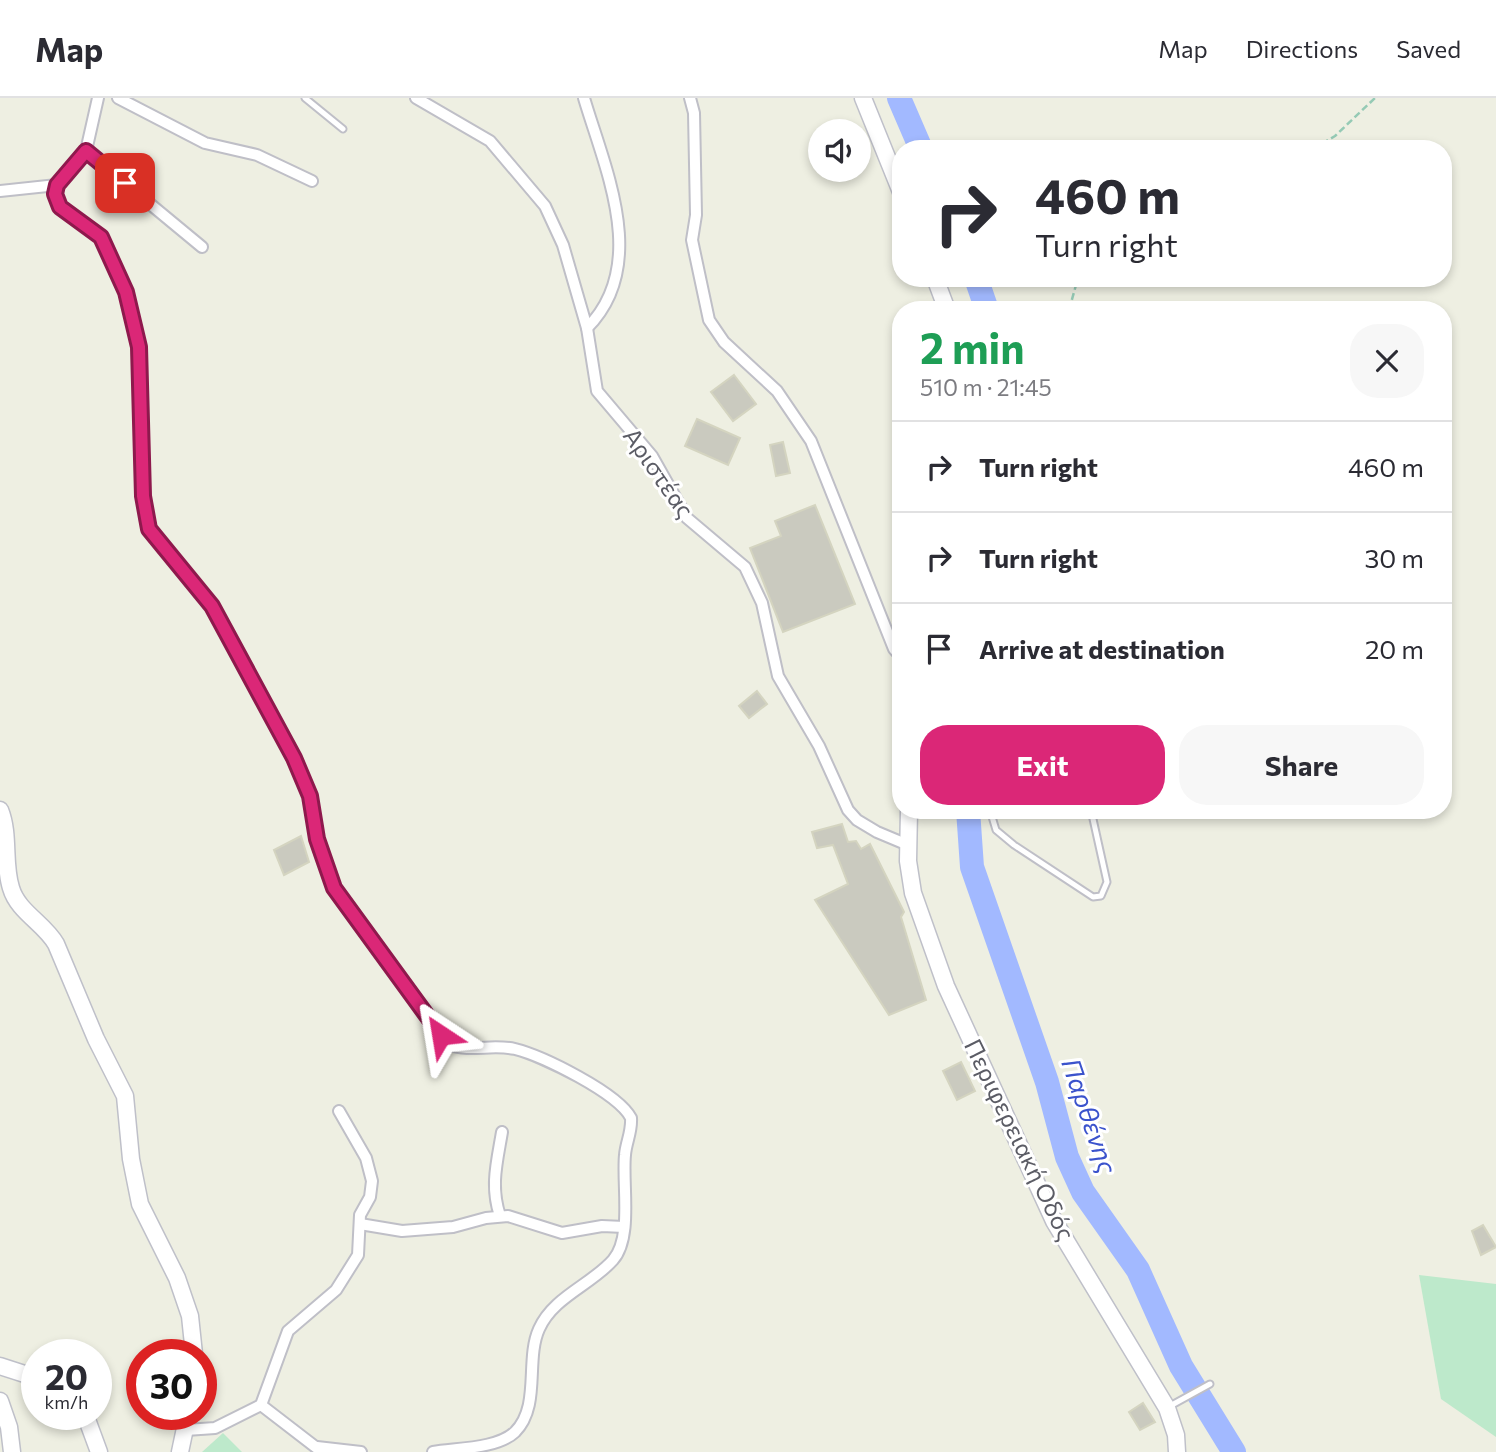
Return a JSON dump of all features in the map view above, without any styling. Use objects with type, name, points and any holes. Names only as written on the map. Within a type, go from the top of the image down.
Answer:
[{"type":"main road","points":[[863,98],[892,170]]},
{"type":"main road","points":[[0,810],[5,827],[11,887],[16,901],[56,944],[96,1039],[125,1096],[131,1158],[140,1204],[177,1278],[190,1316],[192,1339]]},
{"type":"main road","name":"Περιφερειακή Οδός","points":[[909,819],[908,845],[913,893],[929,947],[1054,1221],[1167,1408],[1176,1436],[1177,1452]]},
{"type":"main road","points":[[0,1366],[21,1373]]},
{"type":"main road","points":[[0,1401],[12,1452]]},
{"type":"main road","points":[[91,1430],[99,1452]]},
{"type":"main road","points":[[180,1452],[185,1430]]},
{"type":"street","points":[[98,98],[86,151],[57,185],[55,194],[60,207],[101,237],[126,292],[139,347],[143,496],[149,529],[212,606],[294,758],[310,796],[313,825],[330,880],[450,1045],[514,1049],[555,1066],[622,1105],[632,1126],[625,1153],[624,1227],[621,1245],[613,1259],[552,1309],[539,1328],[528,1404],[520,1426],[506,1438],[433,1452]]},
{"type":"street","points":[[118,98],[205,143],[257,155],[312,181]]},
{"type":"street","name":"Αριστέας","points":[[416,98],[490,141],[536,194],[558,230],[587,328],[597,391],[652,456],[687,518],[734,555],[755,585],[778,676],[819,746],[848,810],[856,820],[908,845]]},
{"type":"street","points":[[584,98],[617,210],[620,233],[618,263],[608,295],[601,311],[587,328]]},
{"type":"street","points":[[690,98],[694,113],[696,202],[692,240],[709,320],[724,342],[777,391],[811,442],[892,644]]},
{"type":"street","points":[[86,151],[202,247]]},
{"type":"street","points":[[0,191],[57,185]]},
{"type":"street","points":[[217,1427],[261,1405],[288,1331],[336,1290],[353,1266],[359,1248],[362,1210],[372,1190],[370,1169],[339,1111]]},
{"type":"street","points":[[500,1216],[494,1197],[493,1180],[502,1132]]},
{"type":"street","points":[[360,1224],[402,1231],[453,1227],[500,1216],[517,1217],[562,1233],[601,1226],[624,1227]]},
{"type":"street","points":[[261,1405],[320,1449],[361,1452]]},
{"type":"lane","points":[[305,98],[343,129]]},
{"type":"lane","points":[[993,819],[996,830],[1014,845],[1093,897],[1101,896],[1107,882],[1093,819]]},
{"type":"lane","points":[[1167,1408],[1210,1384]]},
{"type":"path","points":[[1328,140],[1375,98]]},
{"type":"green space","points":[[1419,1275],[1496,1284],[1496,1437],[1441,1399]]},
{"type":"green space","points":[[223,1433],[242,1452],[202,1452]]},
{"type":"building","points":[[734,375],[756,404],[733,421],[711,392]]},
{"type":"building","points":[[697,419],[740,438],[728,465],[685,446]]},
{"type":"building","points":[[783,442],[790,473],[776,476],[770,445]]},
{"type":"building","points":[[815,505],[855,604],[783,632],[750,548],[781,536],[775,521]]},
{"type":"building","points":[[757,691],[767,704],[749,718],[739,706]]},
{"type":"building","points":[[842,824],[848,842],[856,841],[861,849],[870,844],[904,912],[901,917],[926,1000],[889,1015],[815,900],[848,884],[833,845],[817,848],[812,832]]},
{"type":"building","points":[[301,836],[309,862],[284,875],[274,850]]},
{"type":"building","points":[[961,1062],[975,1091],[957,1100],[943,1071]]},
{"type":"building","points":[[1483,1225],[1496,1247],[1481,1255],[1472,1231]]},
{"type":"building","points":[[1143,1403],[1155,1422],[1140,1430],[1129,1412]]},
{"type":"waterway","points":[[899,98],[917,140]]},
{"type":"waterway","points":[[979,287],[984,301]]},
{"type":"waterway","name":"Παρθένης","points":[[969,819],[972,867],[1047,1082],[1067,1157],[1083,1192],[1138,1270],[1181,1366],[1234,1452]]},
{"type":"route","points":[[125,183],[86,151],[57,185],[55,194],[60,207],[67,214],[101,237],[126,292],[139,347],[143,496],[149,529],[212,606],[294,758],[310,796],[313,825],[334,888],[441,1035]]}]
